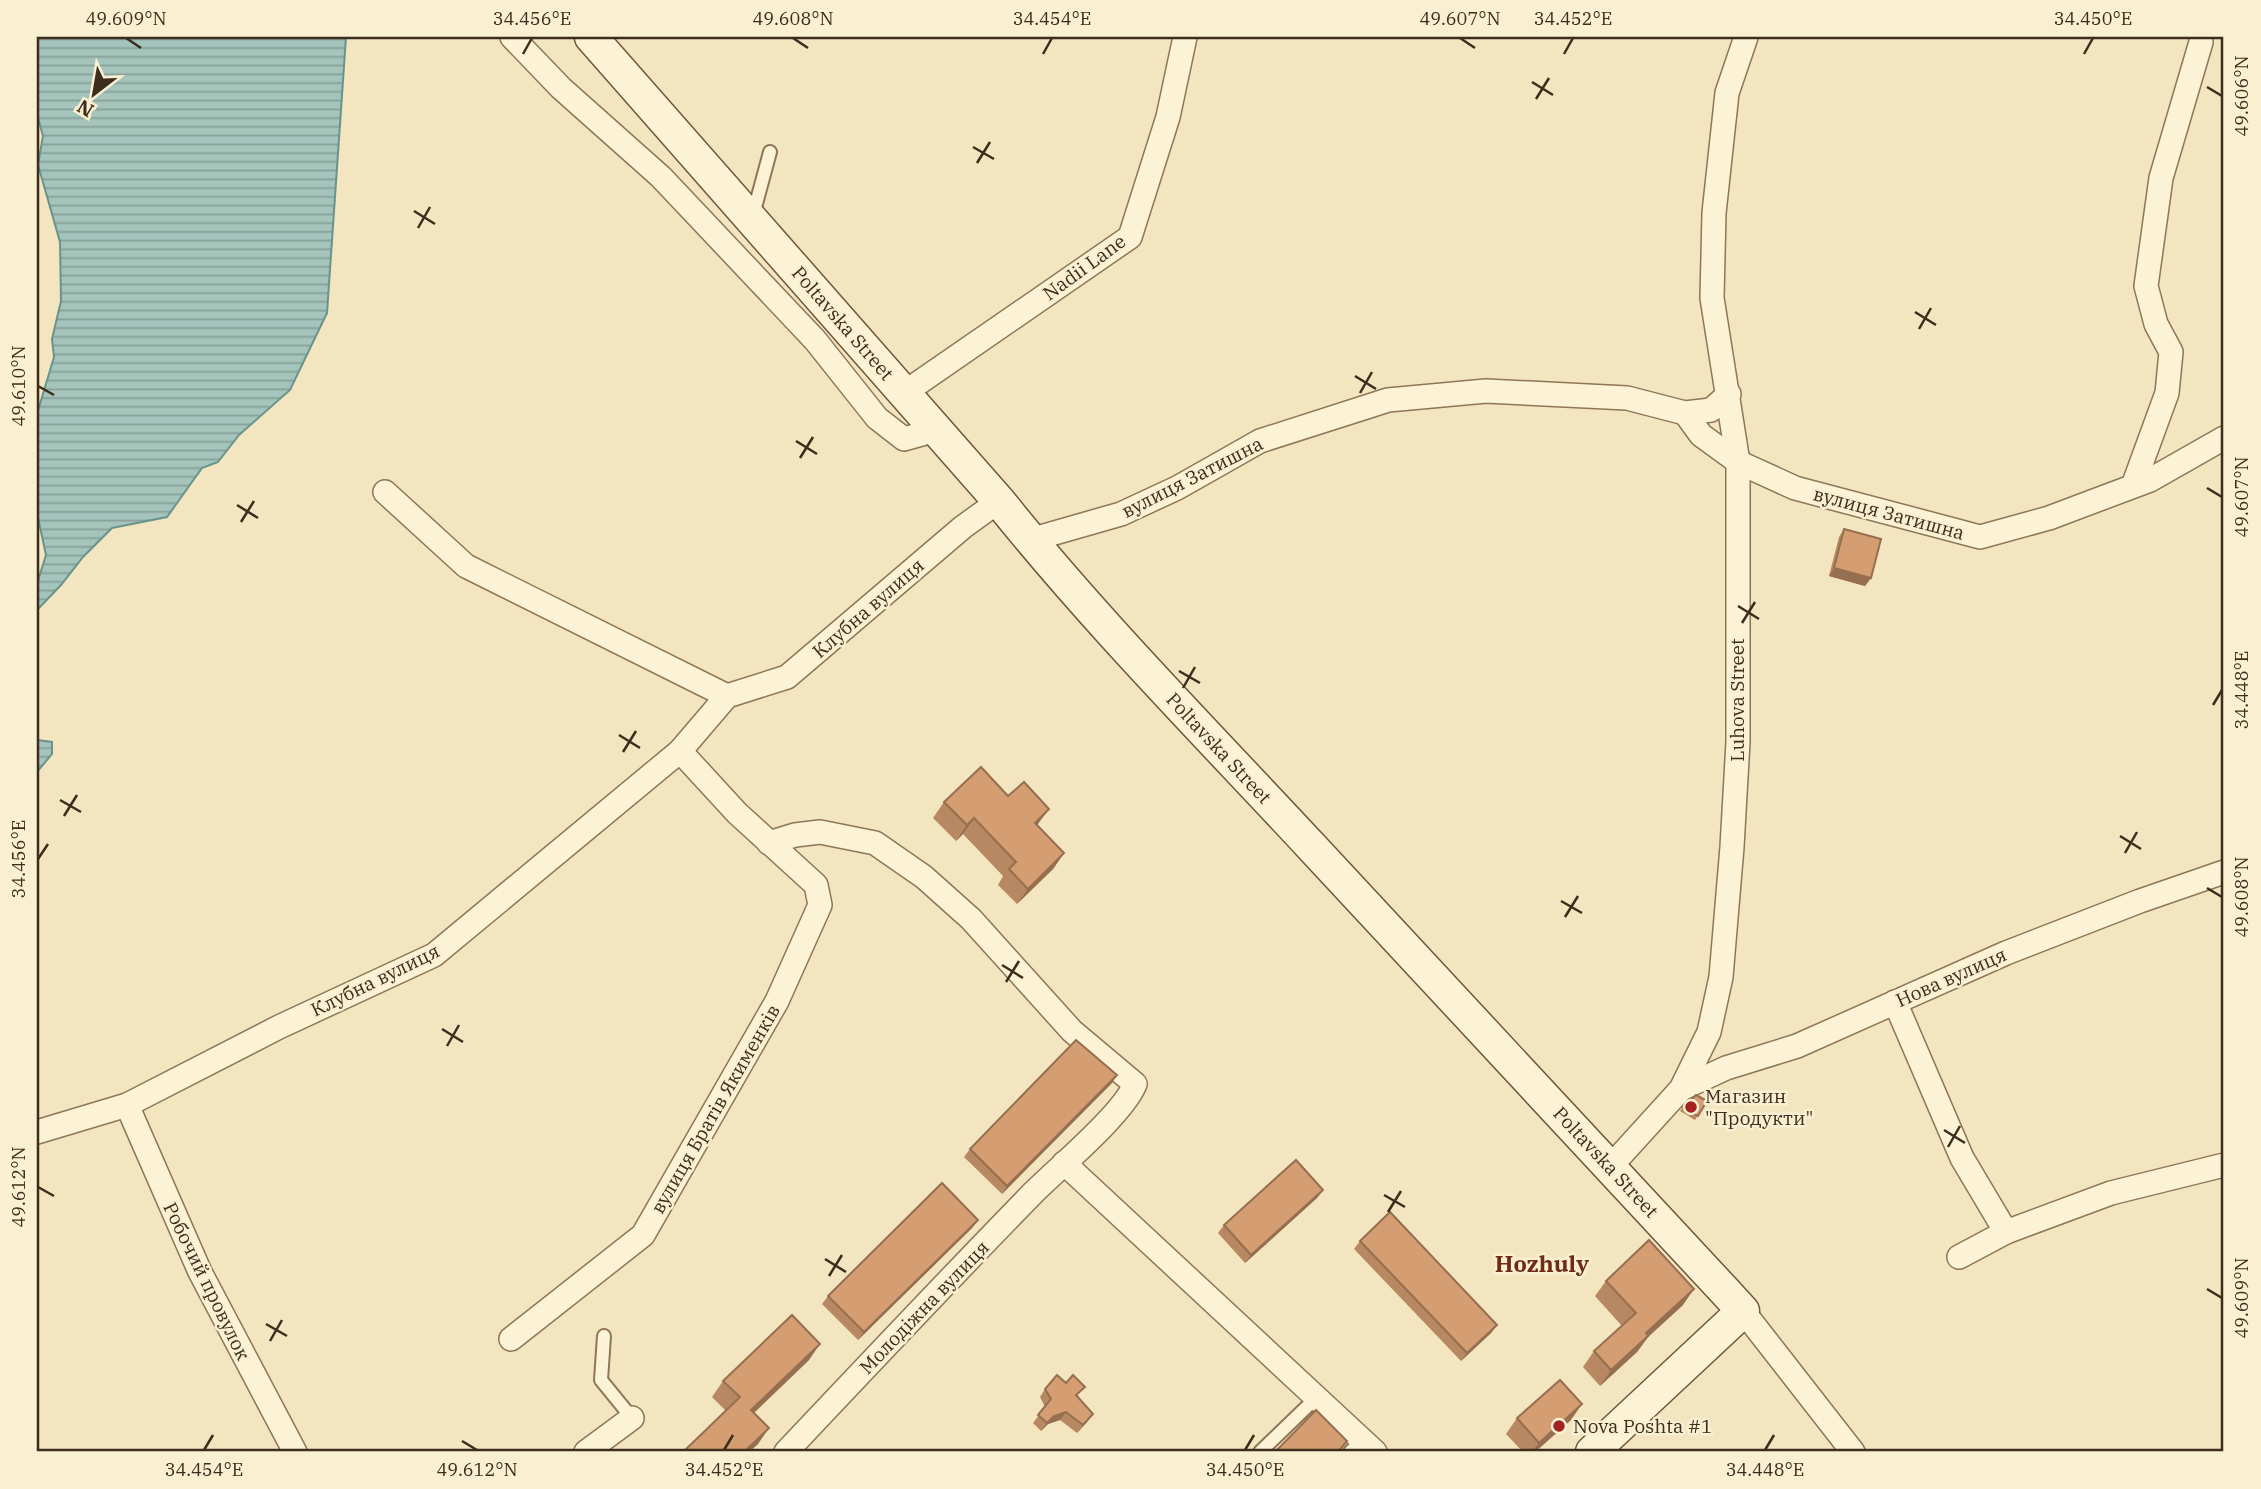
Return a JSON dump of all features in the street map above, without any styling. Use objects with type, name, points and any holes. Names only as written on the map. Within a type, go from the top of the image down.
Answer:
[{"type":"street","points":[[512,37],[561,88],[661,177],[815,340],[877,418],[904,439],[936,430]]},
{"type":"street","name":"Poltavska Street","points":[[591,37],[999,500],[1030,540],[1170,695],[1611,1166],[1743,1311],[1853,1452]]},
{"type":"street","name":"Nadii Lane","points":[[904,393],[1130,237],[1168,117],[1185,37]]},
{"type":"street","name":"Luhova Street","points":[[1611,1166],[1681,1089],[1709,1032],[1721,977],[1738,742],[1738,462],[1712,298],[1714,213],[1727,93],[1746,37]]},
{"type":"street","points":[[2133,486],[2167,393],[2171,352],[2156,324],[2146,286],[2161,178],[2201,42]]},
{"type":"street","name":"вулиця Затишна","points":[[1030,540],[1121,514],[1177,488],[1261,441],[1388,400],[1486,391],[1627,398],[1685,413],[1701,435],[1738,462],[1795,488],[1980,537],[2049,518],[2150,480],[2224,438]]},
{"type":"street","points":[[1685,413],[1710,410],[1728,394]]},
{"type":"street","points":[[385,492],[466,566],[727,696]]},
{"type":"street","name":"Клубна вулиця","points":[[37,1132],[127,1105],[279,1027],[434,955],[680,751],[727,696],[787,677],[962,527],[999,500]]},
{"type":"street","name":"вулиця Братів Якименків","points":[[511,1339],[643,1235],[777,1001],[820,905],[816,885],[737,813],[680,751]]},
{"type":"street","name":"Молодіжна вулиця","points":[[769,843],[795,835],[820,832],[875,843],[924,877],[971,919],[1072,1031],[1135,1084],[1131,1095],[786,1452]]},
{"type":"street","name":"Нова вулиця","points":[[1681,1089],[1726,1068],[1797,1046],[2006,953],[2224,872]]},
{"type":"street","points":[[1895,1002],[1962,1158],[2006,1232]]},
{"type":"street","name":"Робочий провулок","points":[[127,1105],[200,1272],[295,1452]]},
{"type":"street","points":[[1064,1163],[1317,1397],[1363,1448]]},
{"type":"street","points":[[1959,1257],[2006,1232],[2111,1193],[2224,1165]]},
{"type":"street","points":[[1592,1452],[1743,1311]]},
{"type":"street","points":[[586,1452],[632,1418]]},
{"type":"lane","points":[[752,218],[770,152]]},
{"type":"lane","points":[[604,1336],[601,1380],[632,1418]]},
{"type":"lane","points":[[1260,1452],[1317,1397]]},
{"type":"water","points":[[37,37],[346,37],[327,313],[290,390],[239,435],[218,462],[202,468],[167,517],[112,528],[37,610],[37,584],[46,555],[37,513],[37,414],[54,357],[52,339],[61,301],[60,242],[38,165],[43,136],[37,114]]},
{"type":"water","points":[[37,740],[52,742],[52,754],[37,772]]},
{"type":"building","points":[[1844,529],[1881,539],[1871,578],[1834,568]]},
{"type":"building","points":[[981,767],[1008,796],[1024,782],[1049,809],[1035,823],[1064,853],[1028,889],[1009,869],[1016,862],[974,818],[967,825],[944,802]]},
{"type":"building","points":[[1076,1040],[1117,1075],[1007,1186],[970,1149]]},
{"type":"building","points":[[1696,1095],[1707,1101],[1698,1116],[1683,1107]]},
{"type":"building","points":[[1296,1160],[1323,1190],[1251,1255],[1224,1225]]},
{"type":"building","points":[[942,1183],[978,1220],[864,1332],[828,1296]]},
{"type":"building","points":[[1390,1212],[1497,1325],[1467,1353],[1360,1241]]},
{"type":"building","points":[[1649,1240],[1694,1289],[1611,1370],[1594,1351],[1636,1313],[1606,1281]]},
{"type":"building","points":[[792,1315],[820,1344],[751,1410],[769,1428],[744,1452],[683,1452],[740,1397],[723,1381]]},
{"type":"building","points":[[1057,1375],[1066,1383],[1073,1375],[1085,1387],[1076,1395],[1093,1414],[1083,1425],[1066,1412],[1054,1416],[1047,1423],[1038,1415],[1051,1399],[1045,1389]]},
{"type":"building","points":[[1560,1380],[1582,1404],[1539,1443],[1517,1418]]},
{"type":"building","points":[[1316,1410],[1347,1441],[1338,1452],[1275,1452]]},
{"type":"place","name":"Магазин \"Продукти\"","points":[[1691,1107]]},
{"type":"place","name":"Nova Poshta #1","points":[[1559,1426]]},
{"type":"district","name":"Hozhuly","points":[[1542,1263]]}]
